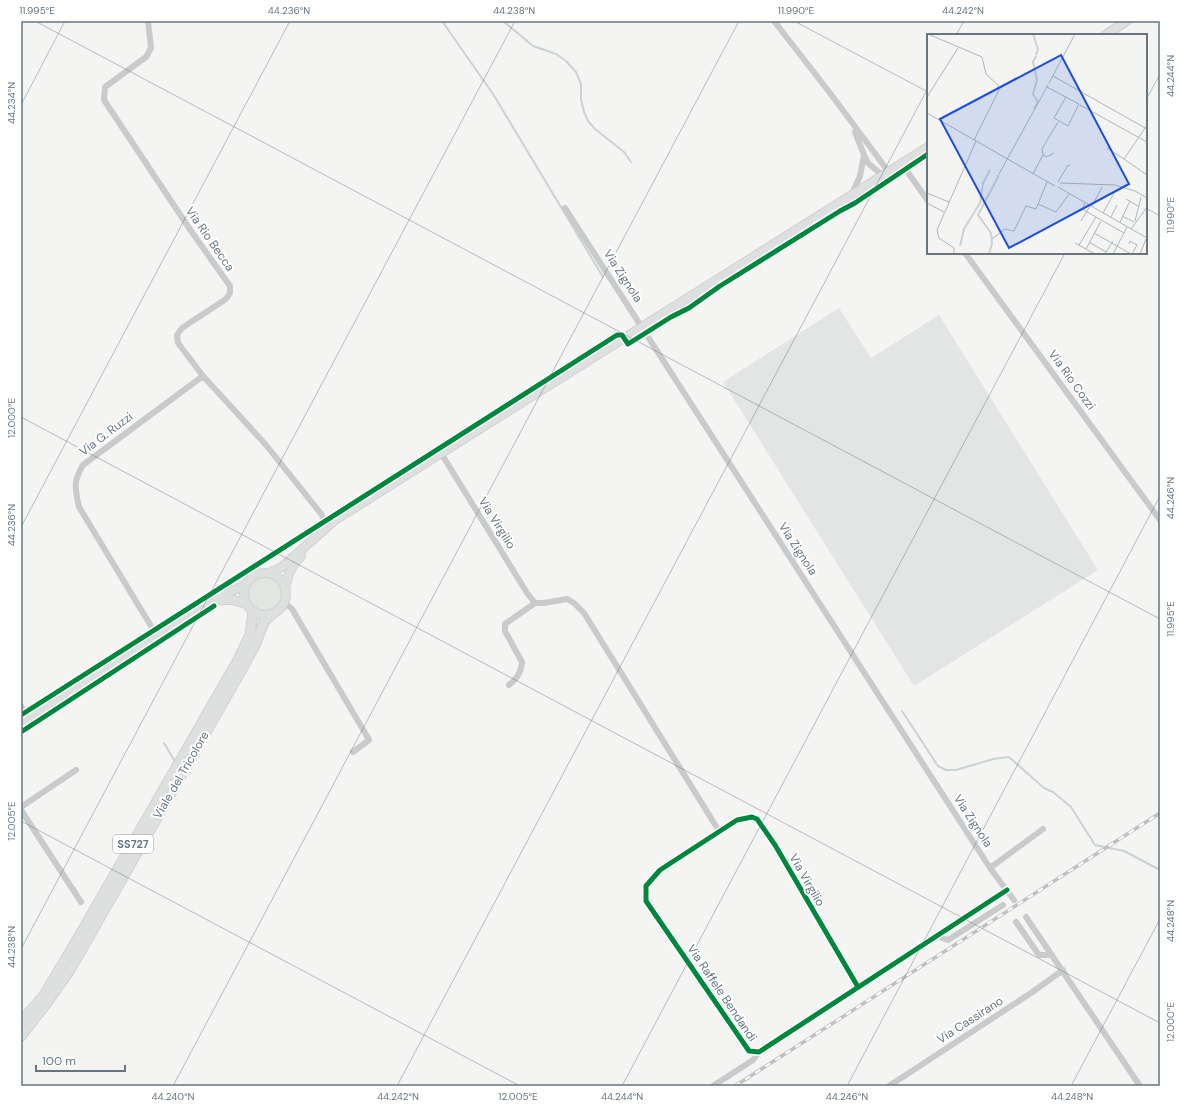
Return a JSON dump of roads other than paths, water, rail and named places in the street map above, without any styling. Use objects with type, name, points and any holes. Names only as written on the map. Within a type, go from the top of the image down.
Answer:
[{"type":"highway","name":"Viale del Tricolore","points":[[21,1022],[44,995],[238,660],[250,635],[253,612]]},
{"type":"highway","name":"Viale del Tricolore","points":[[21,1036],[46,1004],[73,963],[245,664],[256,643],[264,622],[273,613]]},
{"type":"main road","points":[[1107,34],[1127,21]]},
{"type":"main road","points":[[269,573],[282,567],[335,520],[927,148]]},
{"type":"main road","points":[[285,589],[281,580],[274,574],[264,572],[251,577],[245,585],[244,598],[246,604],[253,612],[263,615],[273,613],[278,610],[284,602],[288,575],[294,563],[323,530]]},
{"type":"main road","points":[[25,721],[213,600],[245,585]]},
{"type":"main road","points":[[213,600],[233,600],[246,604]]},
{"type":"street","name":"Via Rio Becca","points":[[148,21],[151,48],[146,57],[105,87],[104,100],[191,231],[230,286],[230,293],[226,299],[182,328],[177,335],[178,343],[203,376],[266,445],[322,515],[323,530]]},
{"type":"street","points":[[774,21],[845,113],[885,173]]},
{"type":"street","points":[[845,113],[858,136],[868,163],[885,173]]},
{"type":"street","points":[[852,194],[860,176],[864,155]]},
{"type":"street","points":[[902,164],[927,200]]},
{"type":"street","name":"Via Zignola","points":[[565,208],[990,868],[1014,900]]},
{"type":"street","name":"Via Rio Cozzi","points":[[966,254],[1160,520]]},
{"type":"street","name":"Via G. Ruzzi","points":[[157,636],[79,507],[75,491],[77,476],[83,465],[203,376]]},
{"type":"street","name":"Via Virgilio","points":[[440,453],[527,593],[535,603]]},
{"type":"street","points":[[509,685],[520,672],[522,662],[505,631],[505,624],[535,603],[567,599],[574,603],[584,613],[719,831]]},
{"type":"street","points":[[284,602],[292,609],[369,740],[353,752]]},
{"type":"street","points":[[21,706],[25,721]]},
{"type":"street","points":[[76,770],[21,808],[81,902]]},
{"type":"street","name":"Via Virgilio","points":[[719,831],[737,820],[752,817],[757,819],[775,845],[858,987]]},
{"type":"street","points":[[990,868],[1043,829]]},
{"type":"street","name":"Via Raffele Bendandi","points":[[719,831],[660,870],[646,886],[646,901],[749,1051],[759,1052],[1007,890]]},
{"type":"street","points":[[936,936],[948,940],[1003,905]]},
{"type":"street","points":[[1026,917],[1140,1086]]},
{"type":"street","points":[[1016,922],[1039,954],[1052,955]]},
{"type":"street","name":"Via Cassirano","points":[[889,1086],[1063,970]]},
{"type":"street","points":[[713,1086],[753,1060],[759,1052]]},
{"type":"waterway","points":[[442,21],[493,94],[603,277]]},
{"type":"waterway","points":[[503,21],[533,46],[556,54],[566,61],[576,72],[581,84],[581,99],[588,121],[595,129],[624,152],[631,162]]},
{"type":"waterway","points":[[902,711],[938,766],[946,770],[956,770],[993,759],[1009,757],[1044,788],[1053,792],[1071,807],[1095,845],[1124,851],[1160,870]]},
{"type":"waterway","points":[[164,743],[174,760]]},
{"type":"railway","points":[[735,1086],[1160,813]]}]
